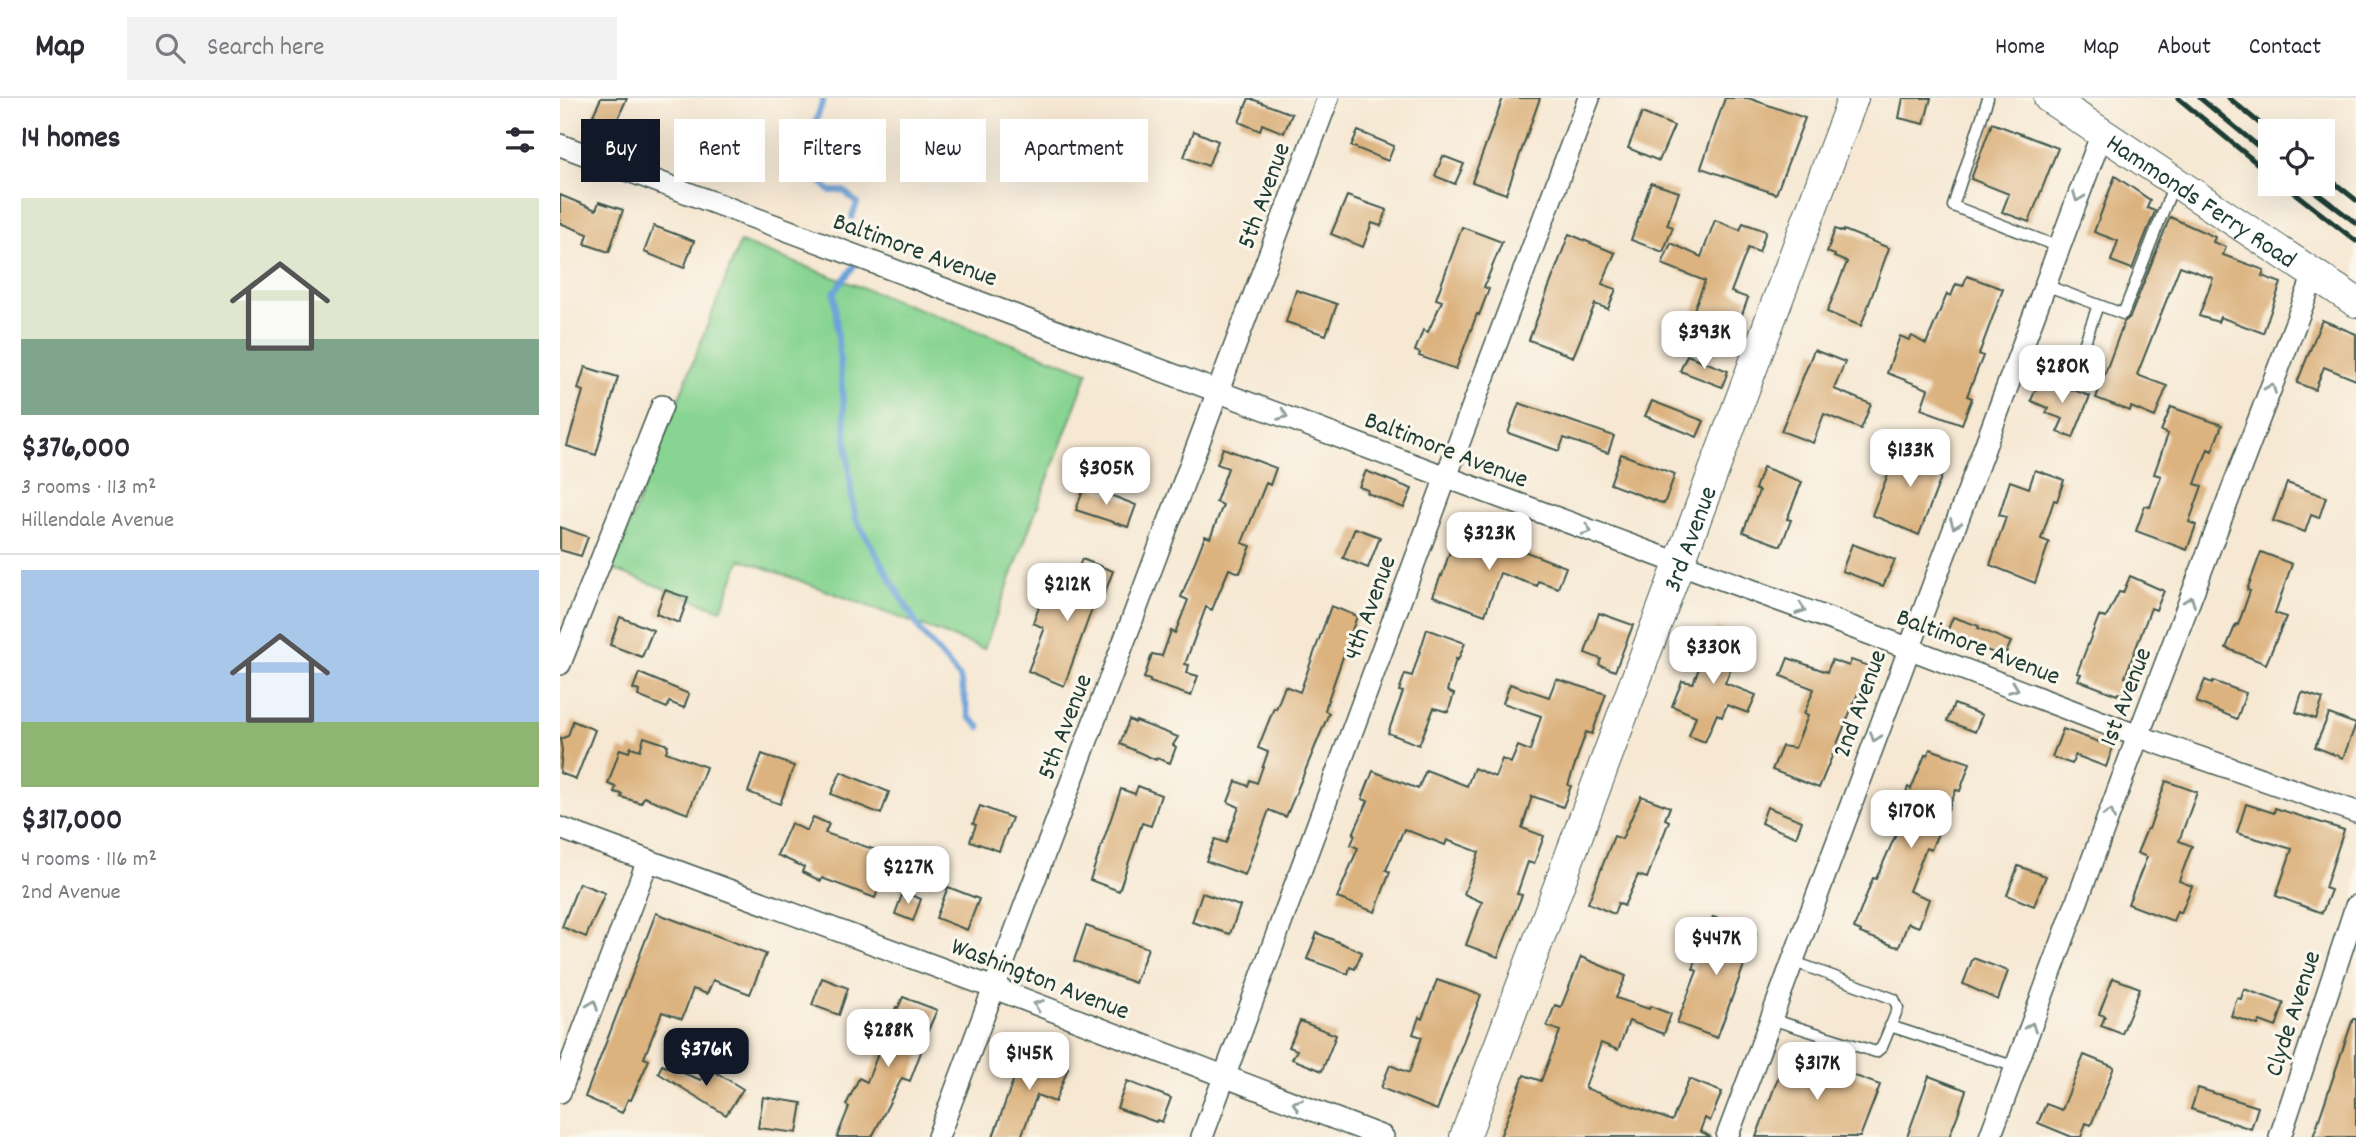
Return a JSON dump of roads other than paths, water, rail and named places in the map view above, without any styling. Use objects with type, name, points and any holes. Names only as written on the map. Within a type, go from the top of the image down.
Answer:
[{"type":"street","name":"5th Avenue","points":[[938,1137],[1328,98]]},
{"type":"street","name":"4th Avenue","points":[[1202,1137],[1589,98]]},
{"type":"street","name":"3rd Avenue","points":[[1465,1137],[1853,98]]},
{"type":"street","name":"Hammonds Ferry Road","points":[[2049,98],[2356,302]]},
{"type":"street","name":"2nd Avenue","points":[[1727,1137],[2102,133]]},
{"type":"street","name":"Baltimore Avenue","points":[[560,145],[2138,736],[2356,812]]},
{"type":"street","name":"1st Avenue","points":[[1990,1137],[2138,736],[2314,275]]},
{"type":"street","points":[[560,664],[662,406]]},
{"type":"street","name":"Washington Avenue","points":[[560,828],[994,988],[1383,1137]]},
{"type":"street","points":[[560,1092],[648,860]]},
{"type":"street","name":"Clyde Avenue","points":[[2280,1137],[2356,906]]},
{"type":"lane","points":[[1988,98],[1953,206],[2059,247]]},
{"type":"lane","points":[[2045,285],[2123,314],[2175,182]]},
{"type":"lane","points":[[2078,362],[2098,305]]},
{"type":"lane","points":[[1771,1018],[1876,1052],[1882,1048],[1898,1008],[1895,999],[1792,961]]},
{"type":"lane","points":[[1891,1026],[2016,1067]]},
{"type":"waterway","points":[[824,98],[810,137],[825,166],[821,182],[830,191],[844,191],[857,203],[852,217]]},
{"type":"waterway","points":[[855,265],[834,292],[851,492],[856,519],[921,632],[960,678],[969,717],[980,727]]},
{"type":"railway","points":[[2178,98],[2258,164]]},
{"type":"railway","points":[[2200,98],[2258,146]]},
{"type":"railway","points":[[2229,98],[2258,122]]},
{"type":"railway","points":[[2335,183],[2356,200]]},
{"type":"railway","points":[[2298,196],[2356,241]]},
{"type":"railway","points":[[2321,196],[2356,223]]}]
